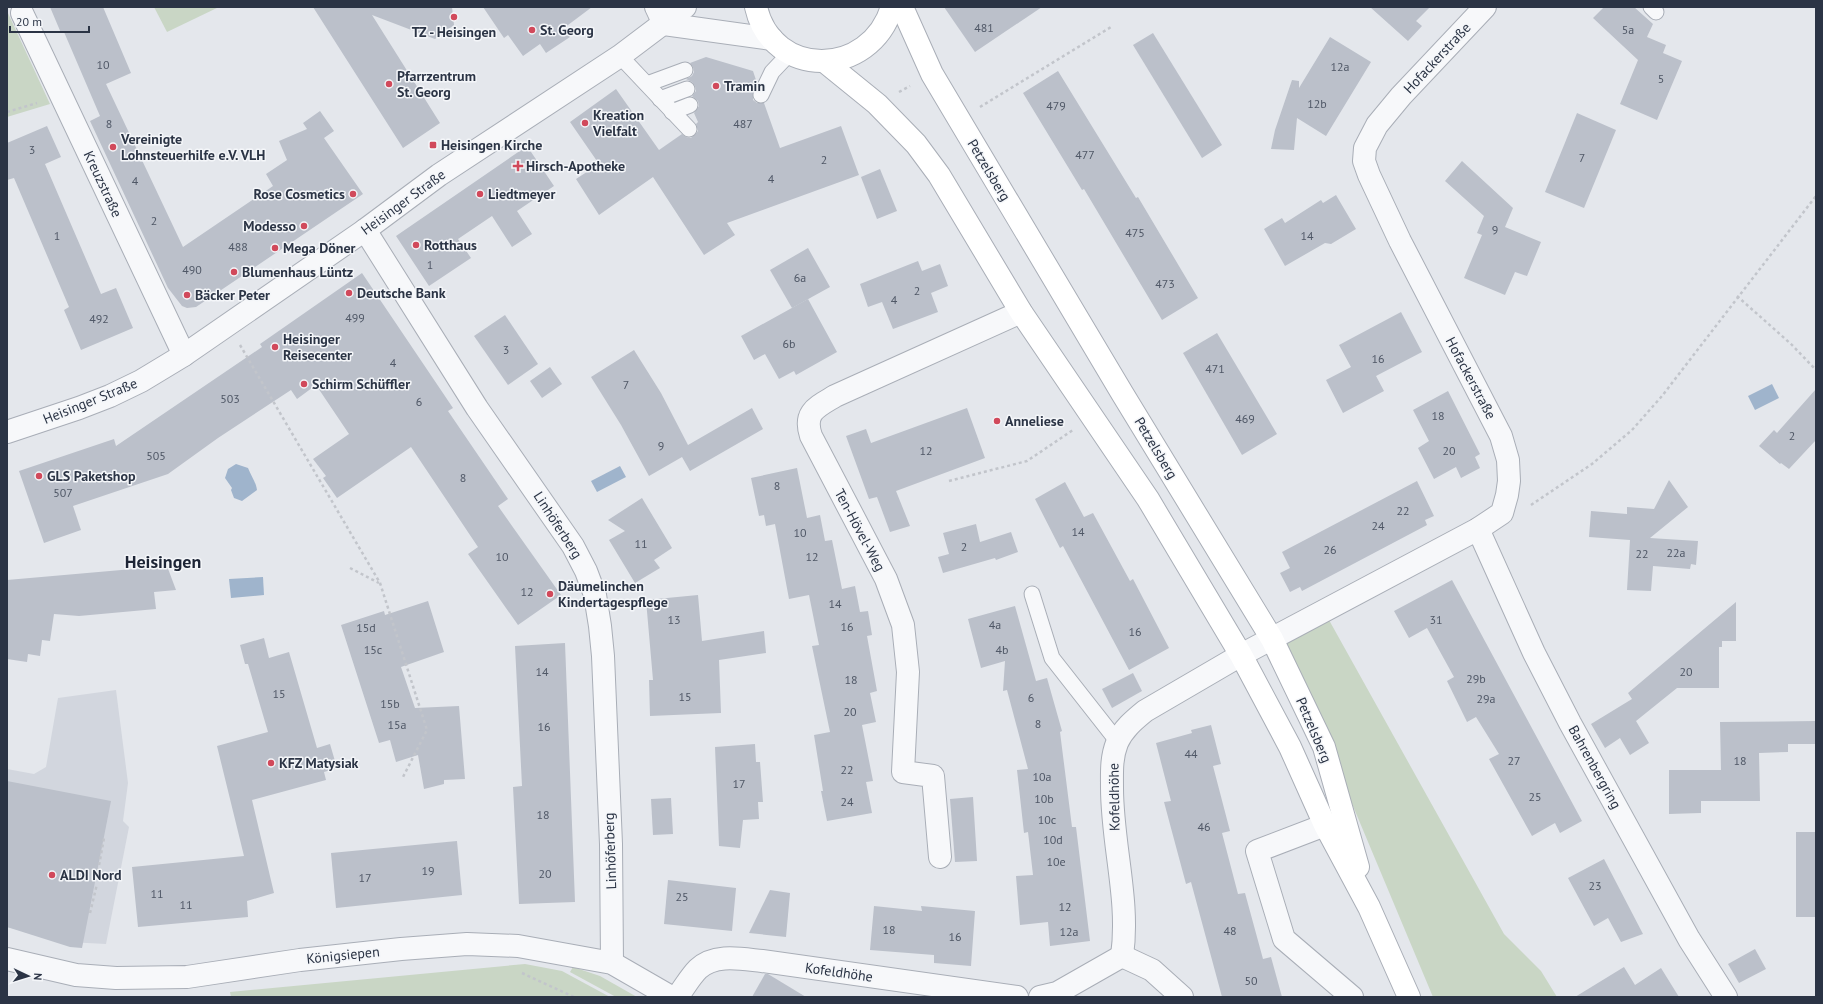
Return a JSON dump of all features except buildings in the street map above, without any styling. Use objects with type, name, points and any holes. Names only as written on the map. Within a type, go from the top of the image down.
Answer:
[{"type":"main road","points":[[756,7],[764,28],[772,40],[790,53],[810,60],[824,61],[838,60],[863,50],[874,41],[882,30],[889,18],[892,7]]},
{"type":"main road","name":"Petzelsberg","points":[[902,7],[932,74],[1118,386],[1272,639],[1324,747],[1369,907]]},
{"type":"main road","name":"Petzelsberg","points":[[824,61],[877,104],[916,144],[939,175],[1021,312],[1148,499],[1241,655],[1290,747],[1325,825],[1369,907],[1408,997]]},
{"type":"street","name":"Heisinger Straße","points":[[7,432],[80,408],[110,396],[141,381],[184,355],[365,230],[457,163],[620,56],[660,15],[685,7]]},
{"type":"street","name":"Hofackerstraße","points":[[1485,7],[1401,96],[1377,124],[1365,148],[1364,161],[1369,176],[1400,241],[1506,448],[1509,481],[1502,513]]},
{"type":"street","name":"Kreuzstraße","points":[[22,13],[184,355]]},
{"type":"street","points":[[660,15],[772,40]]},
{"type":"street","name":"Linhöferberg","points":[[365,230],[477,408],[565,533],[586,571],[595,595],[603,656],[611,844],[612,964]]},
{"type":"street","name":"Ten-Hövel-Weg","points":[[940,857],[933,776],[903,772],[908,672],[903,625],[886,579],[811,436],[808,427],[809,419],[812,412],[835,396],[1021,312]]},
{"type":"street","points":[[1241,655],[1478,529],[1502,513]]},
{"type":"street","name":"Bahrenbergring","points":[[1478,529],[1534,653],[1570,723],[1689,939],[1726,997]]},
{"type":"street","name":"Kofeldhöhe","points":[[1122,956],[1124,916],[1112,800],[1112,763],[1118,742],[1132,721],[1146,711],[1241,655]]},
{"type":"street","points":[[1325,825],[1257,851],[1284,939],[1352,997]]},
{"type":"street","name":"Königsiepen","points":[[7,959],[76,975],[116,978],[187,977],[300,960],[401,949],[467,944],[518,946],[612,964],[671,997]]},
{"type":"street","points":[[1040,997],[1057,993],[1122,956],[1152,970],[1182,997]]},
{"type":"street","name":"Kofeldhöhe","points":[[677,997],[698,969],[711,961],[729,958],[1017,997]]},
{"type":"lane","points":[[761,95],[761,77],[790,53]]},
{"type":"lane","points":[[620,56],[672,112],[689,124]]},
{"type":"lane","points":[[647,84],[685,70]]},
{"type":"lane","points":[[660,99],[687,89]]},
{"type":"lane","points":[[672,112],[690,105]]},
{"type":"lane","points":[[1032,594],[1052,658],[1118,742]]},
{"type":"path","points":[[1000,94],[1111,28]]},
{"type":"path","points":[[877,104],[932,74]]},
{"type":"path","points":[[1502,513],[1534,504],[1592,464],[1632,430],[1662,396],[1737,296],[1816,196]]},
{"type":"path","points":[[1737,296],[1791,344],[1816,370]]},
{"type":"path","points":[[228,325],[380,583],[428,730],[402,778]]},
{"type":"path","points":[[948,481],[1027,461],[1092,417]]},
{"type":"path","points":[[350,568],[380,583]]},
{"type":"path","points":[[98,871],[104,838]]},
{"type":"path","points":[[90,913],[97,884]]},
{"type":"path","points":[[518,946],[516,967],[519,972],[574,997]]},
{"type":"shaded area","points":[[116,690],[128,783],[123,821],[129,827],[106,944],[68,942],[7,927],[7,769],[34,774],[46,767],[58,698]]},
{"type":"green space","points":[[154,7],[219,7],[167,32]]},
{"type":"green space","points":[[7,11],[50,104],[7,117]]},
{"type":"green space","points":[[1329,620],[1504,934],[1541,971],[1557,997],[1433,997],[1283,639]]},
{"type":"green space","points":[[525,964],[562,971],[610,997],[231,997],[230,992]]},
{"type":"green space","points":[[573,967],[600,976],[637,997],[616,997],[570,972]]},
{"type":"water","points":[[1772,384],[1779,398],[1755,410],[1748,396]]},
{"type":"water","points":[[236,464],[248,468],[257,490],[242,501],[234,498],[231,490],[232,488],[225,478],[228,469]]},
{"type":"water","points":[[620,466],[626,477],[597,492],[591,481]]},
{"type":"water","points":[[263,577],[264,595],[231,598],[229,579]]},
{"type":"place","name":"TZ - Heisingen","points":[[454,17]]},
{"type":"place","name":"St. Georg","points":[[532,30]]},
{"type":"place","name":"Pfarrzentrum St. Georg","points":[[389,84]]},
{"type":"place","name":"Tramin","points":[[716,86]]},
{"type":"place","name":"Kreation Vielfalt","points":[[585,123]]},
{"type":"place","name":"Heisingen Kirche","points":[[433,145]]},
{"type":"place","name":"Vereinigte Lohnsteuerhilfe e.V. VLH","points":[[113,147]]},
{"type":"place","name":"Hirsch-Apotheke","points":[[518,166]]},
{"type":"place","name":"Rose Cosmetics","points":[[353,194]]},
{"type":"place","name":"Liedtmeyer","points":[[480,194]]},
{"type":"place","name":"Modesso","points":[[304,226]]},
{"type":"place","name":"Rotthaus","points":[[416,245]]},
{"type":"place","name":"Mega Döner","points":[[275,248]]},
{"type":"place","name":"Blumenhaus Lüntz","points":[[234,272]]},
{"type":"place","name":"Deutsche Bank","points":[[349,293]]},
{"type":"place","name":"Bäcker Peter","points":[[187,295]]},
{"type":"place","name":"Heisinger Reisecenter","points":[[275,347]]},
{"type":"place","name":"Schirm Schüffler","points":[[304,384]]},
{"type":"place","name":"Anneliese","points":[[997,421]]},
{"type":"place","name":"GLS Paketshop","points":[[39,476]]},
{"type":"place","name":"Däumelinchen Kindertagespflege","points":[[550,594]]},
{"type":"place","name":"KFZ Matysiak","points":[[271,763]]},
{"type":"place","name":"ALDI Nord","points":[[52,875]]},
{"type":"district","name":"Heisingen","points":[[163,562]]}]
